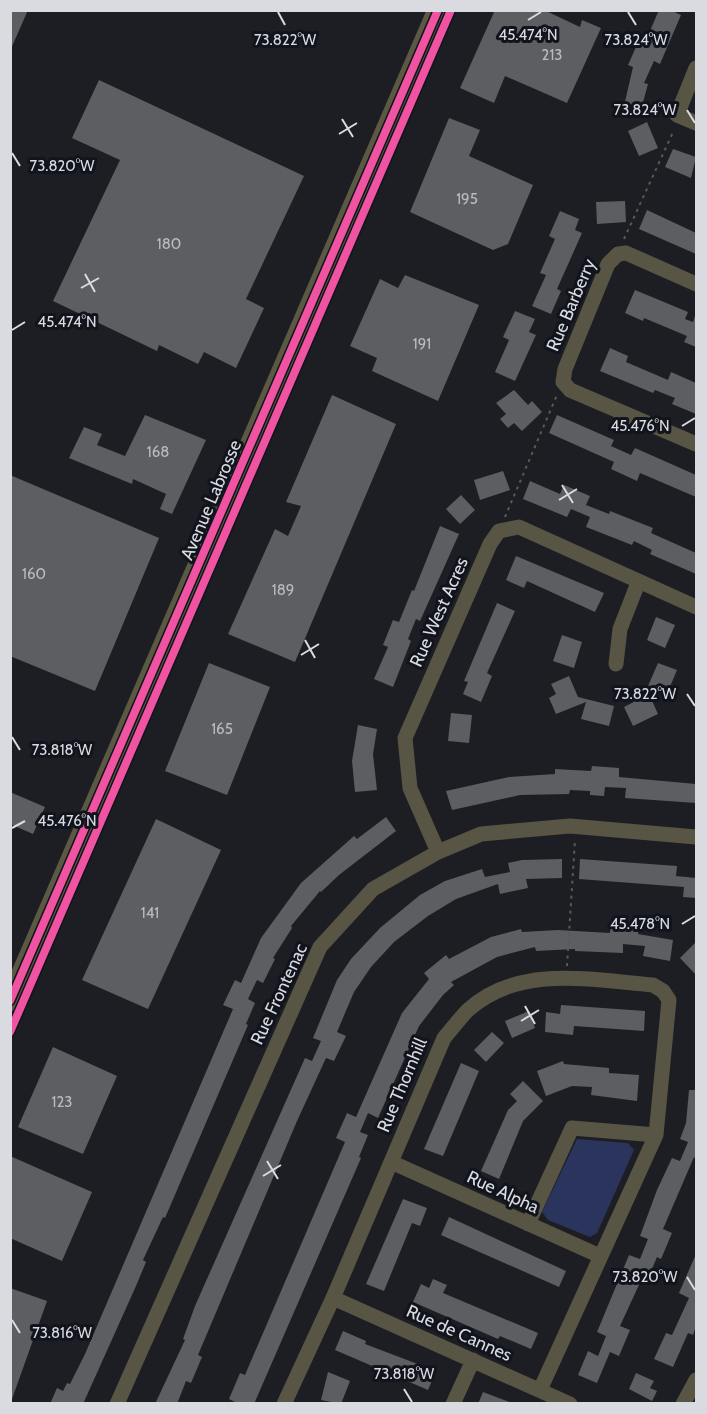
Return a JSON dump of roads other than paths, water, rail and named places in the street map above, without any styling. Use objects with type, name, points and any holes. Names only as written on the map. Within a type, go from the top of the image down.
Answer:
[{"type":"street","name":"Avenue Labrosse","points":[[10,1001],[438,10]]},
{"type":"street","points":[[696,68],[677,115],[696,123]]},
{"type":"street","name":"Rue Barberry","points":[[696,284],[626,253],[618,254],[608,264],[565,369],[563,382],[570,390],[696,444]]},
{"type":"street","name":"Rue West Acres","points":[[438,852],[410,788],[405,738],[490,544],[499,531],[519,527],[638,583]]},
{"type":"street","points":[[616,664],[620,629],[638,583],[696,607]]},
{"type":"street","name":"Rue Frontenac","points":[[117,1404],[320,947],[373,890],[438,852],[481,834],[576,828],[696,837]]},
{"type":"street","name":"Rue Thornhill","points":[[284,1404],[333,1298],[444,1038],[469,1009],[502,988],[540,977],[653,985],[663,991],[669,1000],[656,1135],[540,1390]]},
{"type":"street","points":[[528,1224],[572,1128],[656,1135]]},
{"type":"street","name":"Rue Alpha","points":[[391,1162],[600,1256]]},
{"type":"street","name":"Rue de Cannes","points":[[333,1298],[570,1404]]},
{"type":"street","points":[[453,1404],[473,1360]]},
{"type":"street","points":[[683,1404],[696,1380]]}]
